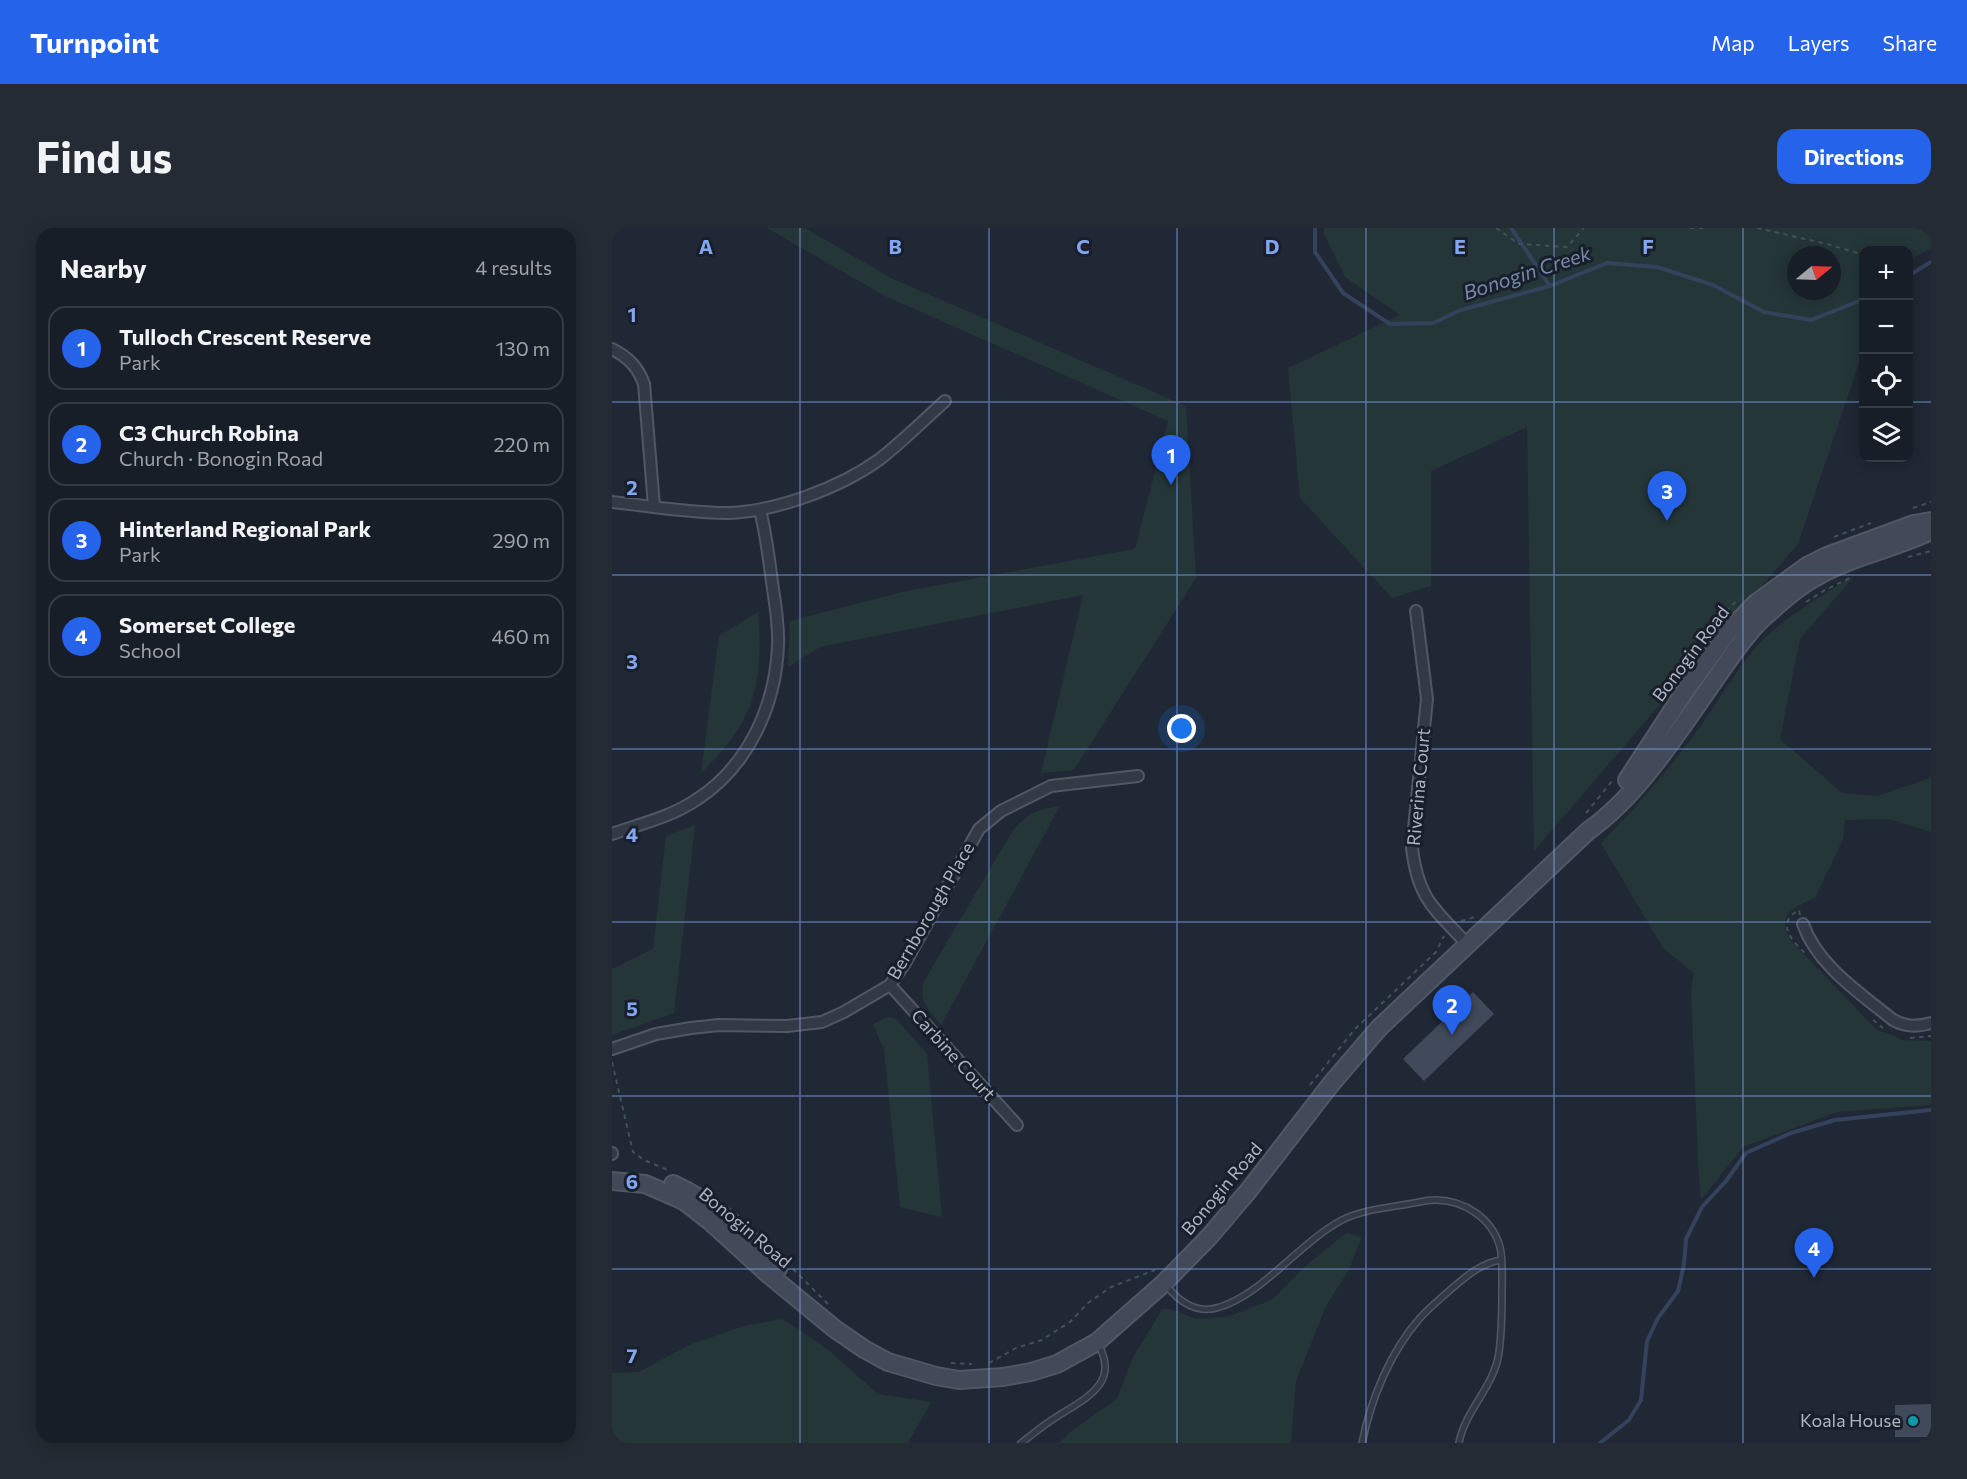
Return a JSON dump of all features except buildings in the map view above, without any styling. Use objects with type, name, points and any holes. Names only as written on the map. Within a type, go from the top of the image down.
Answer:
[{"type":"street","points":[[612,349],[630,360],[637,368],[646,391],[654,506]]},
{"type":"street","points":[[612,502],[724,513],[760,510],[782,504],[812,493],[868,466],[945,401]]},
{"type":"street","points":[[612,834],[673,812],[702,796],[729,772],[744,754],[756,733],[771,694],[777,663],[778,642],[766,533],[760,510]]},
{"type":"street","points":[[1924,532],[1931,518]]},
{"type":"street","name":"Bonogin Road","points":[[612,1181],[645,1184],[684,1201],[711,1222],[768,1274],[854,1343],[888,1362],[959,1380],[1003,1377],[1058,1364],[1097,1342],[1164,1283],[1209,1237],[1249,1190],[1330,1084],[1379,1028],[1588,831],[1606,818],[1650,768],[1740,644],[1760,621],[1790,595],[1816,577],[1924,532]]},
{"type":"street","name":"Bonogin Road","points":[[1588,831],[1635,770],[1684,692],[1728,632],[1771,590],[1807,566],[1827,556],[1924,532]]},
{"type":"street","name":"Riverina Court","points":[[1416,611],[1427,699],[1412,848],[1414,871],[1424,896],[1468,945]]},
{"type":"street","points":[[1684,692],[1692,695],[1696,693],[1726,651],[1741,635],[1760,621]]},
{"type":"street","name":"Bernborough Place","points":[[612,1049],[656,1034],[691,1028],[719,1025],[787,1026],[822,1022],[844,1012],[890,985],[905,963],[979,829],[1001,811],[1051,786],[1138,776]]},
{"type":"street","points":[[1803,924],[1809,940],[1820,955],[1893,1020],[1903,1025],[1915,1026],[1931,1023]]},
{"type":"street","name":"Carbine Court","points":[[890,985],[1017,1125]]},
{"type":"street","name":"Bonogin Road","points":[[612,1171],[654,1177],[700,1197],[736,1225],[776,1267],[811,1309]]},
{"type":"street","points":[[612,1176],[612,1181]]},
{"type":"lane","points":[[1164,1283],[1174,1296],[1187,1305],[1203,1309],[1218,1308],[1251,1291],[1290,1257],[1342,1220],[1372,1210],[1433,1200],[1464,1206],[1489,1224],[1500,1248],[1502,1331],[1499,1355],[1488,1384],[1465,1422],[1459,1443]]},
{"type":"lane","points":[[1362,1443],[1381,1382],[1413,1327],[1461,1281],[1485,1264],[1501,1260]]},
{"type":"lane","points":[[1021,1443],[1083,1400],[1100,1385],[1105,1377],[1106,1363],[1097,1342]]},
{"type":"path","points":[[1496,228],[1519,244],[1567,247],[1584,228]]},
{"type":"path","points":[[1690,228],[1703,228]]},
{"type":"path","points":[[1757,228],[1859,254]]},
{"type":"path","points":[[1906,558],[1931,551]]},
{"type":"path","points":[[1799,606],[1854,576]]},
{"type":"path","points":[[1304,1093],[1344,1040],[1436,952],[1445,935]]},
{"type":"path","points":[[612,1062],[633,1152],[644,1160],[679,1174]]},
{"type":"path","points":[[982,1365],[1016,1348],[1042,1340],[1070,1322],[1088,1303],[1111,1287],[1125,1280],[1148,1274],[1161,1266]]},
{"type":"path","points":[[793,1269],[832,1307]]},
{"type":"path","points":[[951,1363],[976,1364]]},
{"type":"shaded area","points":[[767,228],[805,228],[891,278],[1186,406],[1196,578],[1074,770],[1041,773],[1083,595],[820,647],[788,667],[790,621],[906,591],[1135,549],[1168,421],[885,296]]},
{"type":"shaded area","points":[[1324,228],[1931,228],[1931,248],[1913,258],[1913,246],[1859,246],[1859,363],[1798,544],[1534,851],[1527,427],[1431,471],[1431,586],[1392,598],[1300,498],[1288,368],[1400,315],[1345,277],[1324,234]]},
{"type":"shaded area","points":[[1855,575],[1800,639],[1780,739],[1842,793],[1877,796],[1931,776],[1931,832],[1889,819],[1845,820],[1843,839],[1815,898],[1789,913],[1785,925],[1791,941],[1876,1029],[1903,1040],[1931,1041],[1931,1105],[1837,1112],[1743,1147],[1701,1200],[1691,992],[1694,973],[1663,948],[1601,843],[1675,760],[1755,648],[1790,617]]},
{"type":"shaded area","points":[[758,612],[759,661],[752,701],[733,736],[701,773],[719,636]]},
{"type":"shaded area","points":[[1060,806],[941,1025],[924,1000],[922,994],[924,981],[1013,830],[1034,813]]},
{"type":"shaded area","points":[[695,825],[674,1013],[612,1035],[612,969],[653,949],[666,836]]},
{"type":"shaded area","points":[[887,1017],[896,1019],[927,1054],[942,1217],[900,1207],[884,1050],[873,1024]]},
{"type":"shaded area","points":[[1346,1233],[1362,1237],[1348,1271],[1326,1306],[1296,1381],[1291,1443],[1059,1443],[1070,1432],[1117,1399],[1133,1357],[1163,1308],[1195,1319],[1227,1317],[1272,1300],[1302,1269]]},
{"type":"shaded area","points":[[782,1319],[826,1348],[878,1394],[931,1402],[908,1443],[612,1443],[612,1373],[639,1372],[689,1345],[744,1326]]},
{"type":"waterway","name":"Bonogin Creek","points":[[1315,228],[1315,252],[1343,293],[1390,324],[1433,323],[1461,310],[1550,286],[1607,263],[1657,267],[1713,285],[1764,312],[1811,320],[1861,300]]},
{"type":"waterway","points":[[1511,228],[1550,286]]},
{"type":"waterway","name":"Bonogin Creek","points":[[1913,273],[1931,262]]},
{"type":"waterway","points":[[1600,1443],[1629,1420],[1641,1400],[1647,1341],[1658,1318],[1678,1291],[1684,1264],[1686,1239],[1702,1207],[1726,1181],[1746,1153],[1791,1133],[1835,1120],[1931,1110]]},
{"type":"place","name":"Tulloch Crescent Reserve","points":[[1171,485]]},
{"type":"place","name":"Hinterland Regional Park","points":[[1667,521]]},
{"type":"place","name":"C3 Church Robina","points":[[1452,1035]]},
{"type":"place","name":"Somerset College","points":[[1814,1278]]},
{"type":"place","name":"Koala House","points":[[1913,1421]]}]
